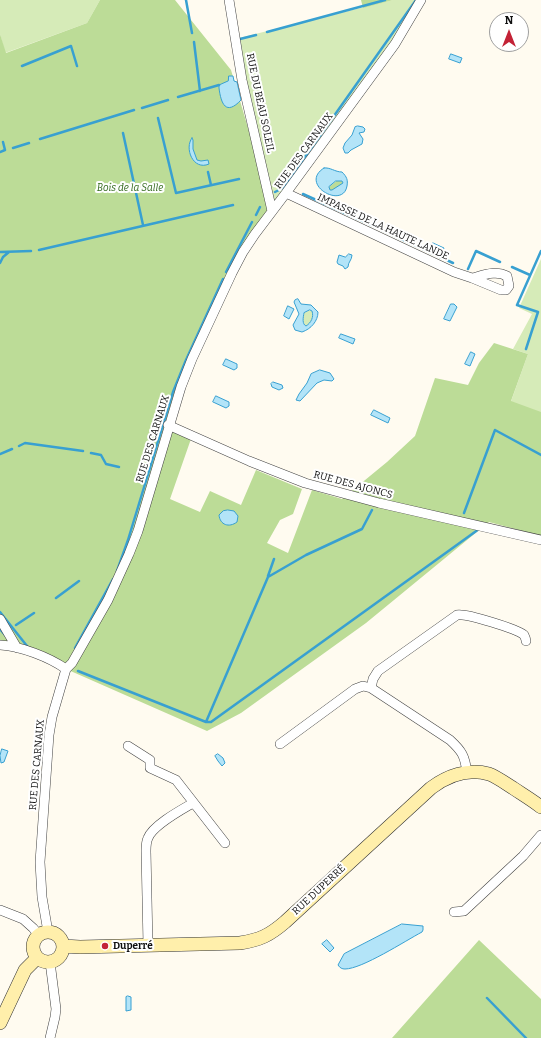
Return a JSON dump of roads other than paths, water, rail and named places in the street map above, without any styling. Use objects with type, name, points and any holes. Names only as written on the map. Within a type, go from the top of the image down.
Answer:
[{"type":"street","name":"RUE DU BEAU SOLEIL","points":[[229,0],[242,80],[272,210]]},
{"type":"street","name":"RUE DES CARNAUX","points":[[43,934],[40,862],[52,717],[66,669],[72,663],[108,600],[124,567],[138,531],[168,425],[186,372],[232,273],[247,246],[395,44],[422,0]]},
{"type":"street","name":"IMPASSE DE LA HAUTE LANDE","points":[[286,193],[454,272],[472,278]]},
{"type":"street","name":"RUE DES AJONCS","points":[[168,425],[249,461],[305,483],[379,503],[541,540]]},
{"type":"street","points":[[371,688],[373,679],[378,672],[457,615],[466,614],[513,630],[523,635],[526,641]]},
{"type":"street","points":[[0,619],[17,648]]},
{"type":"street","points":[[0,645],[17,648],[43,657],[66,669]]},
{"type":"street","points":[[280,744],[355,689],[363,686],[371,688],[450,740],[463,754],[468,773]]},
{"type":"street","points":[[128,746],[150,760],[150,768],[176,780],[225,843]]},
{"type":"street","name":"RUE DUPERRÉ","points":[[63,946],[80,947],[240,943],[255,941],[279,926],[431,788],[448,777],[468,773],[481,773],[497,778],[541,807]]},
{"type":"street","points":[[148,945],[146,851],[148,839],[152,831],[171,816],[194,803]]},
{"type":"street","points":[[454,912],[464,911],[523,856],[541,835]]},
{"type":"street","points":[[0,910],[23,919],[43,934]]},
{"type":"street","points":[[52,933],[59,937],[63,946],[61,955],[56,960],[50,962],[42,961],[34,954],[34,942],[43,934],[52,933]]},
{"type":"street","points":[[0,1023],[25,970],[37,958]]},
{"type":"street","points":[[50,962],[56,1009],[50,1038]]},
{"type":"water","points":[[451,54],[462,58],[460,63],[449,59]]},
{"type":"water","points":[[229,76],[233,76],[234,81],[237,82],[241,100],[232,107],[225,106],[221,99],[219,88],[219,85],[228,81]]},
{"type":"water","points":[[358,126],[365,129],[364,132],[359,133],[363,139],[362,144],[348,153],[345,153],[343,148],[345,143],[352,135],[355,127]]},
{"type":"water","points":[[192,138],[193,149],[197,160],[208,160],[209,164],[198,164],[194,161],[189,147]]},
{"type":"water","points":[[324,168],[342,172],[346,177],[347,182],[344,193],[338,196],[324,192],[316,181],[317,174]],"holes":[[[336,181],[342,181],[343,183],[330,190],[329,187]]]},
{"type":"water","points":[[433,243],[444,248],[442,253],[431,247]]},
{"type":"water","points":[[349,254],[352,255],[352,257],[348,267],[345,269],[337,262],[339,255],[345,257]]},
{"type":"water","points":[[298,299],[301,304],[311,305],[318,312],[317,318],[313,324],[302,332],[295,330],[293,325],[299,314],[294,302]],"holes":[[[310,310],[312,311],[312,320],[306,326],[303,322],[304,313]]]},
{"type":"water","points":[[451,304],[454,304],[457,307],[450,321],[444,319]]},
{"type":"water","points":[[288,306],[294,309],[289,319],[284,316]]},
{"type":"water","points":[[341,334],[355,339],[353,344],[339,338]]},
{"type":"water","points":[[471,352],[475,354],[470,366],[465,364]]},
{"type":"water","points":[[226,359],[237,364],[237,368],[234,370],[223,365]]},
{"type":"water","points":[[320,370],[330,373],[334,379],[332,381],[324,380],[317,383],[300,401],[296,400],[311,374]]},
{"type":"water","points":[[273,382],[282,385],[283,388],[279,390],[272,387],[271,384]]},
{"type":"water","points":[[216,396],[229,402],[229,406],[226,408],[213,402]]},
{"type":"water","points":[[374,410],[390,418],[388,423],[371,415]]},
{"type":"water","points":[[223,511],[234,511],[238,516],[237,522],[231,525],[223,523],[219,515]]},
{"type":"water","points":[[2,749],[8,751],[4,762],[1,763],[0,756]]},
{"type":"water","points":[[218,754],[223,758],[225,763],[222,766],[215,756]]},
{"type":"water","points":[[402,924],[423,926],[423,930],[395,948],[372,960],[352,968],[345,969],[338,965],[344,954]]},
{"type":"water","points":[[327,940],[334,948],[330,952],[322,944]]},
{"type":"water","points":[[126,997],[131,997],[131,1010],[126,1011]]},
{"type":"waterway","points":[[186,0],[192,33]]},
{"type":"waterway","points":[[267,32],[385,0]]},
{"type":"waterway","points":[[275,192],[283,188],[416,0]]},
{"type":"waterway","points":[[240,39],[256,35]]},
{"type":"waterway","points":[[194,42],[200,91]]},
{"type":"waterway","points":[[22,66],[71,46],[77,66]]},
{"type":"waterway","points":[[178,97],[219,85]]},
{"type":"waterway","points":[[142,108],[168,100]]},
{"type":"waterway","points":[[40,139],[134,110]]},
{"type":"waterway","points":[[158,118],[176,193],[239,179]]},
{"type":"waterway","points":[[123,133],[143,225]]},
{"type":"waterway","points":[[0,152],[5,150],[3,142]]},
{"type":"waterway","points":[[13,148],[29,143]]},
{"type":"waterway","points":[[208,172],[211,185]]},
{"type":"waterway","points":[[303,194],[376,227]]},
{"type":"waterway","points":[[39,250],[233,205]]},
{"type":"waterway","points":[[256,215],[260,207]]},
{"type":"waterway","points":[[226,272],[252,222]]},
{"type":"waterway","points":[[382,230],[453,263]]},
{"type":"waterway","points":[[0,252],[31,251]]},
{"type":"waterway","points":[[468,269],[476,251],[500,262]]},
{"type":"waterway","points":[[526,349],[538,312],[517,305],[541,251]]},
{"type":"waterway","points":[[0,263],[3,257],[9,252]]},
{"type":"waterway","points":[[512,267],[530,275]]},
{"type":"waterway","points":[[117,571],[128,540],[173,392],[223,279]]},
{"type":"waterway","points":[[464,513],[495,430],[541,455]]},
{"type":"waterway","points":[[19,446],[25,443],[83,451]]},
{"type":"waterway","points":[[0,454],[12,449]]},
{"type":"waterway","points":[[91,453],[101,455],[106,464],[119,467]]},
{"type":"waterway","points":[[206,722],[268,577],[306,555],[362,529],[372,510]]},
{"type":"waterway","points":[[78,671],[206,722],[211,722],[479,529]]},
{"type":"waterway","points":[[268,576],[274,559]]},
{"type":"waterway","points":[[75,648],[113,579]]},
{"type":"waterway","points":[[56,598],[79,581]]},
{"type":"waterway","points":[[0,612],[27,646]]},
{"type":"waterway","points":[[16,625],[34,613]]},
{"type":"waterway","points":[[0,629],[5,635]]},
{"type":"waterway","points":[[487,998],[526,1038]]},
{"type":"place","name":"Duperré","points":[[105,946]]},
{"type":"park label","name":"Bois de la Salle","points":[[130,188]]}]
